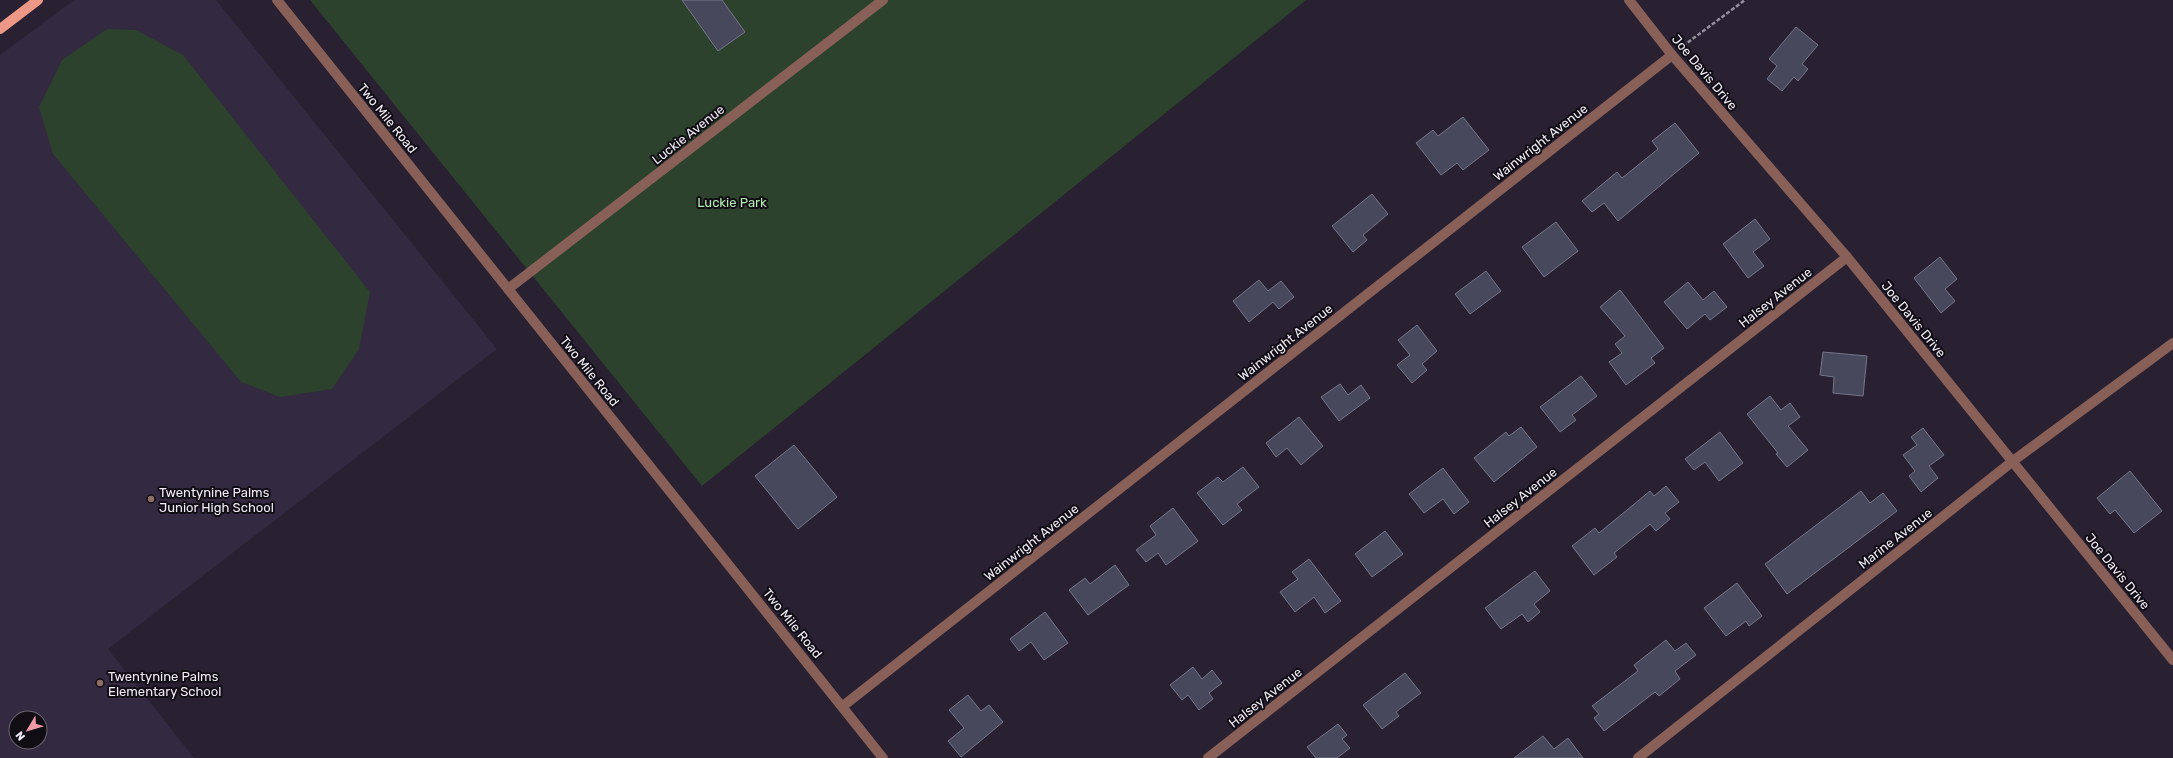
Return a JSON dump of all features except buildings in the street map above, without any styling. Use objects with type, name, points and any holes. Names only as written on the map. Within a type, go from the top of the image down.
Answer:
[{"type":"main road","points":[[0,28],[38,0]]},
{"type":"street","name":"Two Mile Road","points":[[277,0],[884,758]]},
{"type":"street","name":"Luckie Avenue","points":[[508,289],[883,0]]},
{"type":"street","name":"Joe Davis Drive","points":[[1629,0],[1672,55],[1847,257],[2173,660]]},
{"type":"street","name":"Wainwright Avenue","points":[[843,706],[1672,55]]},
{"type":"street","name":"Halsey Avenue","points":[[1208,758],[1847,257]]},
{"type":"street","name":"Marine Avenue","points":[[1638,758],[2013,461],[2173,343]]},
{"type":"path","points":[[1672,55],[1745,0]]},
{"type":"shaded area","name":"Twentynine Palms Junior High School","points":[[74,0],[216,0],[497,349],[108,649],[194,758],[0,758],[0,55]]},
{"type":"green space","name":"Luckie Park","points":[[310,0],[1306,0],[702,486]]},
{"type":"green space","points":[[107,29],[136,30],[183,55],[370,292],[359,349],[332,389],[280,397],[241,382],[53,154],[39,107],[62,60]]},
{"type":"place","name":"Twentynine Palms Junior High School","points":[[151,499]]},
{"type":"place","name":"Twentynine Palms Elementary School","points":[[100,683]]}]
